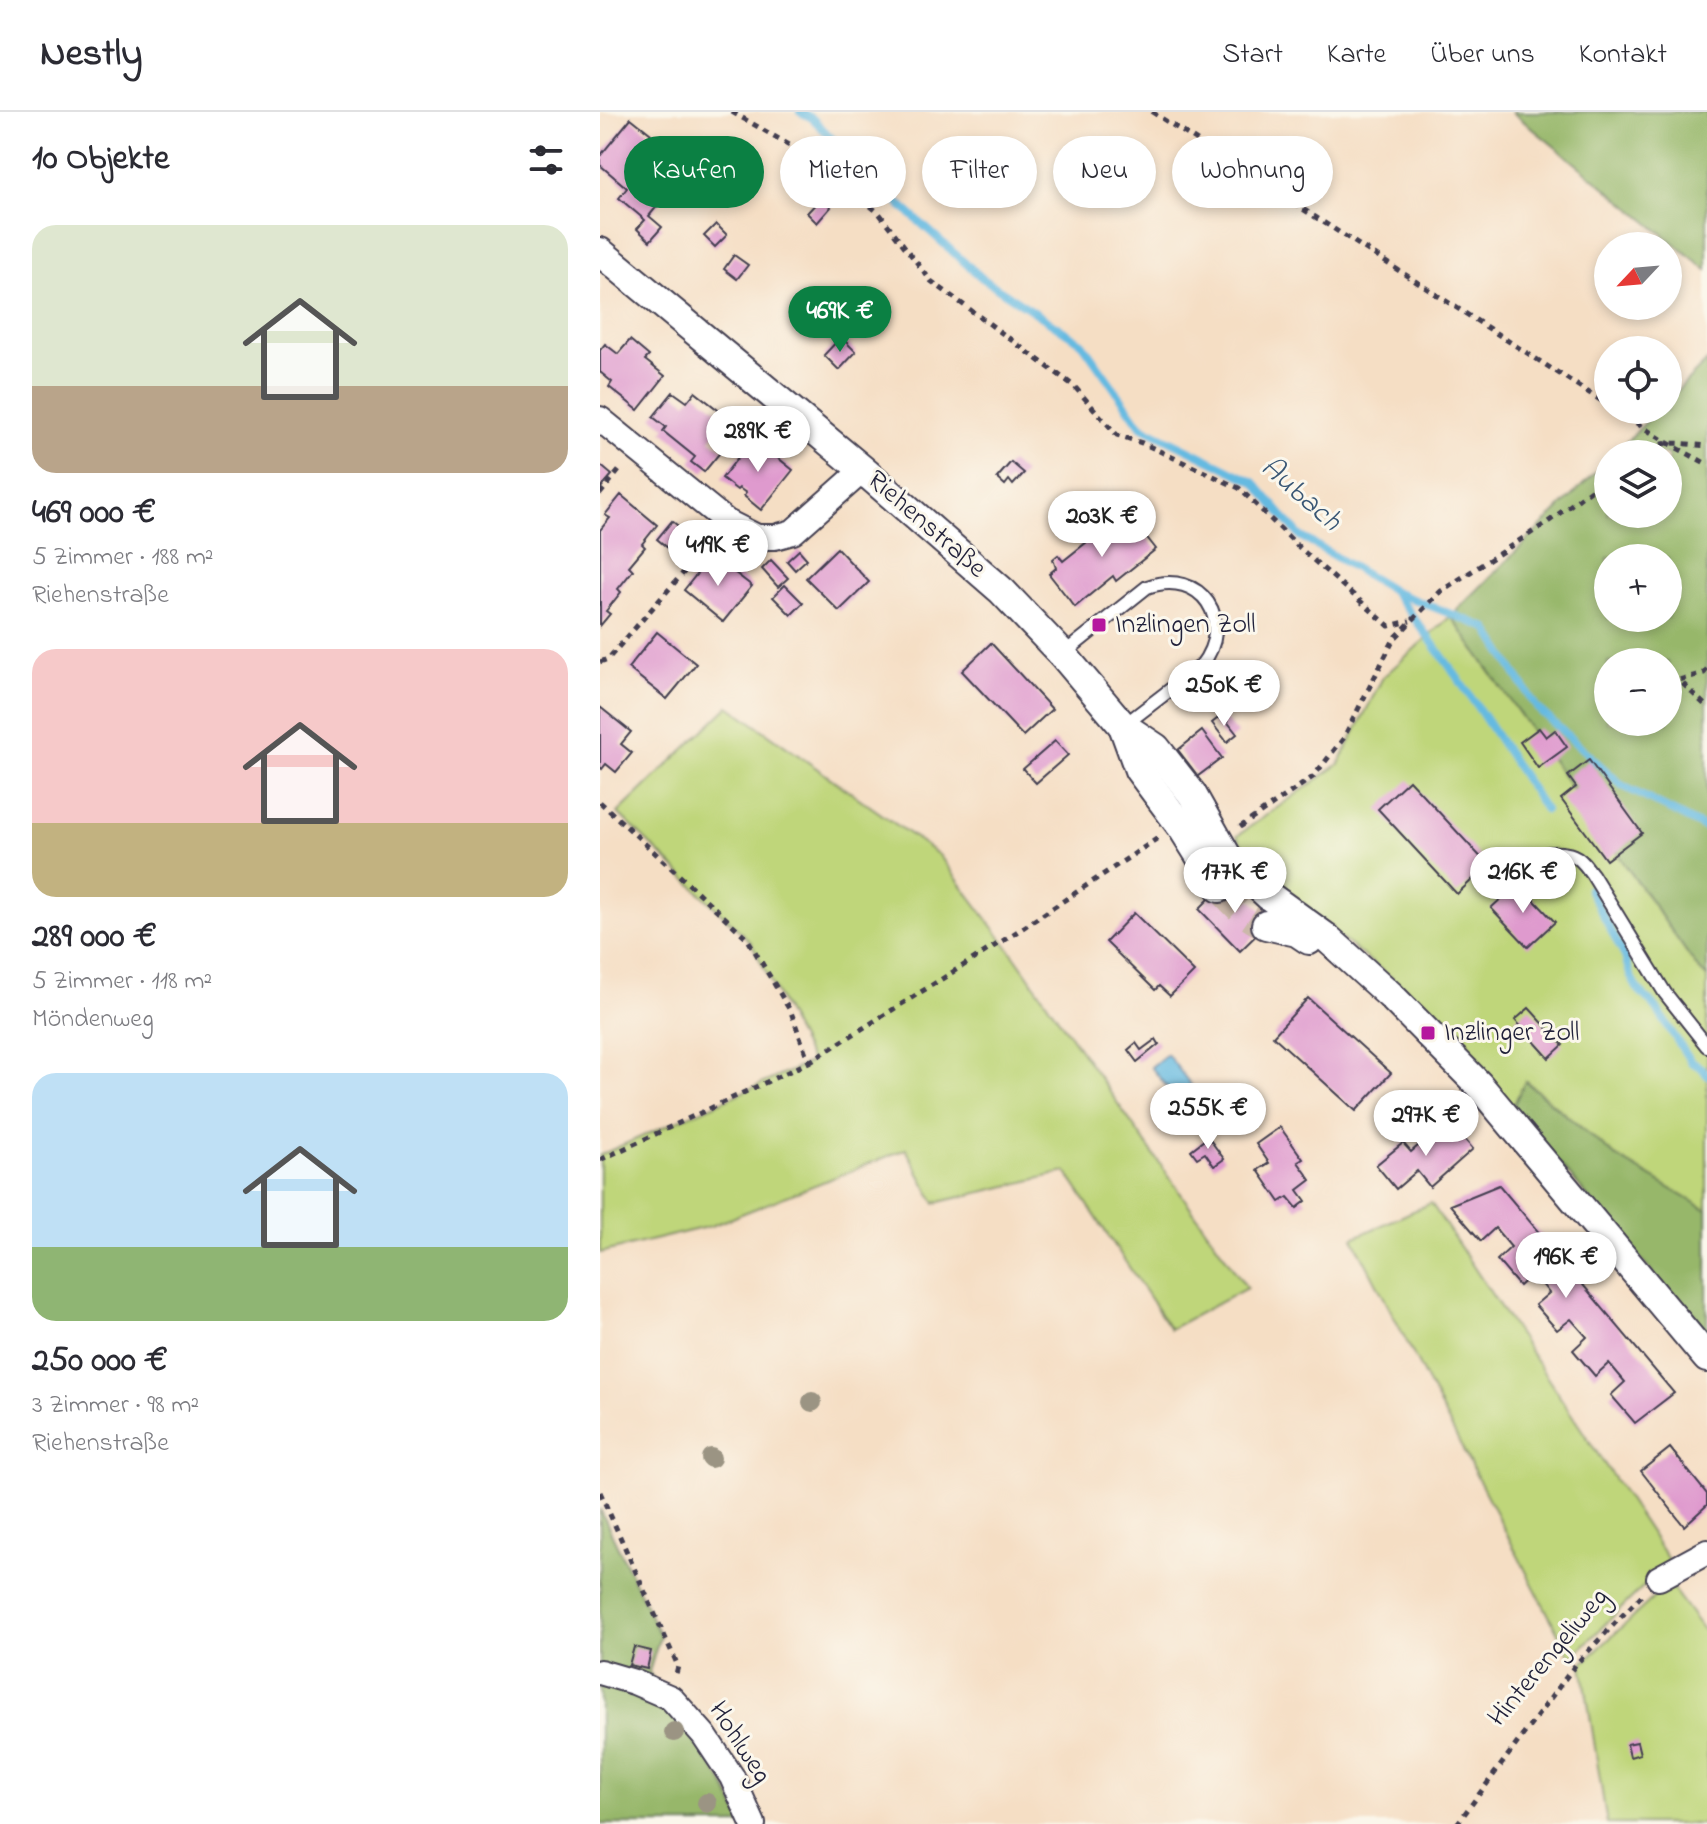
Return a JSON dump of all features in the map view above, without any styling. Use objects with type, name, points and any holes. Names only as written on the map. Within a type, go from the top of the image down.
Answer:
[{"type":"street","name":"Riehenstraße","points":[[600,252],[863,470],[1002,591],[1063,655],[1123,726],[1139,770],[1199,832]]},
{"type":"street","points":[[600,419],[727,522],[757,537],[775,537],[793,532],[863,470]]},
{"type":"street","points":[[1199,832],[1220,888]]},
{"type":"street","points":[[1199,832],[1269,896],[1327,938],[1390,995],[1478,1084],[1707,1358]]},
{"type":"street","points":[[1266,925],[1297,932],[1325,949],[1346,957]]},
{"type":"street","points":[[1659,1578],[1707,1552]]},
{"type":"street","points":[[600,1672],[671,1698]]},
{"type":"street","name":"Hohlweg","points":[[671,1698],[711,1745],[732,1777],[753,1824]]},
{"type":"lane","points":[[1063,655],[1147,587],[1161,582],[1177,582],[1203,596],[1217,624],[1211,654],[1201,666],[1123,726]]},
{"type":"lane","points":[[1484,884],[1496,873],[1516,863],[1559,852],[1578,857],[1592,874],[1665,993],[1707,1046]]},
{"type":"path","points":[[732,112],[807,155],[879,213],[931,281],[1074,386],[1117,435],[1142,443],[1239,488],[1303,551],[1389,626],[1410,621]]},
{"type":"path","points":[[1152,112],[1594,396]]},
{"type":"path","points":[[1638,424],[1663,440]]},
{"type":"path","points":[[1682,444],[1707,446]]},
{"type":"path","points":[[600,494],[637,449]]},
{"type":"path","points":[[1682,451],[1707,464]]},
{"type":"path","points":[[600,1160],[809,1062],[1012,935],[1199,832],[1313,777],[1343,739],[1394,639],[1410,621],[1441,591],[1548,522],[1594,488]]},
{"type":"path","points":[[600,662],[608,659],[727,522]]},
{"type":"path","points":[[1707,669],[1704,673],[1679,680],[1707,707]]},
{"type":"path","points":[[600,802],[747,938],[791,1012],[809,1062]]},
{"type":"path","points":[[600,1492],[678,1666],[671,1698]]},
{"type":"path","name":"Hinterengeliweg","points":[[1457,1824],[1576,1664],[1659,1578]]},
{"type":"green space","points":[[1512,112],[1707,112],[1707,270],[1682,250],[1682,232],[1660,232]]},
{"type":"green space","points":[[1707,361],[1707,977],[1451,616],[1594,474],[1594,528],[1682,528],[1682,440],[1628,440],[1644,424],[1682,424],[1682,386]]},
{"type":"green space","points":[[1451,616],[1707,977],[1707,1210],[1615,1156],[1526,1081],[1512,1108],[1410,992],[1256,873],[1237,836],[1339,764],[1383,677]]},
{"type":"green space","points":[[729,706],[939,855],[1011,951],[1247,1288],[1170,1329],[1066,1172],[935,1203],[906,1149],[711,1226],[600,1253],[600,1155],[811,1062],[751,942],[618,813]]},
{"type":"green space","points":[[1525,1081],[1615,1156],[1707,1210],[1707,1337],[1512,1108]]},
{"type":"green space","points":[[1431,1203],[1669,1561],[1571,1658],[1353,1238]]},
{"type":"green space","points":[[600,1509],[660,1636],[649,1672],[725,1785],[743,1824],[600,1824]]},
{"type":"green space","points":[[1664,1588],[1672,1588],[1707,1635],[1707,1824],[1607,1824],[1582,1664]]},
{"type":"water","points":[[1167,1054],[1194,1089],[1178,1101],[1151,1067]]},
{"type":"building","points":[[631,118],[651,134],[624,136],[624,185],[600,165],[600,156]]},
{"type":"building","points":[[631,208],[656,208],[649,216],[662,227],[650,241],[637,229],[645,220]]},
{"type":"building","points":[[812,208],[830,208],[817,223],[807,213]]},
{"type":"building","points":[[716,224],[727,235],[715,247],[704,236]]},
{"type":"building","points":[[734,255],[748,265],[737,279],[724,269]]},
{"type":"building","points":[[841,337],[856,352],[839,370],[824,355]]},
{"type":"building","points":[[630,340],[649,356],[645,360],[665,376],[638,410],[609,387],[612,382],[600,372],[600,350],[605,344],[618,354]]},
{"type":"building","points":[[673,392],[687,402],[695,392],[727,417],[710,439],[723,449],[704,472],[691,462],[695,457],[663,431],[666,427],[653,417]]},
{"type":"building","points":[[753,438],[793,470],[761,510],[744,496],[746,493],[722,478]]},
{"type":"building","points":[[1011,462],[1024,473],[1013,485],[1009,480],[1005,485],[997,478]]},
{"type":"building","points":[[600,465],[612,475],[600,489]]},
{"type":"building","points":[[621,495],[657,525],[642,544],[645,547],[629,566],[633,570],[618,589],[621,592],[606,611],[610,614],[600,626],[600,530],[610,518],[605,515]]},
{"type":"building","points":[[1126,511],[1156,549],[1116,581],[1113,576],[1075,607],[1049,574],[1056,568],[1053,559],[1058,555],[1063,561]]},
{"type":"building","points":[[672,521],[700,544],[685,562],[657,539]]},
{"type":"building","points":[[837,548],[869,582],[839,611],[806,578]]},
{"type":"building","points":[[799,550],[807,559],[795,570],[787,561]]},
{"type":"building","points":[[712,555],[752,586],[723,622],[684,590]]},
{"type":"building","points":[[771,560],[788,578],[778,587],[762,569]]},
{"type":"building","points":[[785,585],[803,603],[791,615],[773,597]]},
{"type":"building","points":[[657,632],[696,664],[667,699],[628,668]]},
{"type":"building","points":[[991,643],[1052,709],[1023,736],[962,671]]},
{"type":"building","points":[[600,707],[631,732],[621,744],[632,753],[616,772],[606,764],[602,769],[600,767]]},
{"type":"building","points":[[1222,715],[1237,734],[1227,742],[1212,723]]},
{"type":"building","points":[[1539,728],[1546,737],[1555,730],[1567,747],[1538,768],[1520,742]]},
{"type":"building","points":[[1202,731],[1222,758],[1198,776],[1178,750]]},
{"type":"building","points":[[1055,741],[1068,755],[1036,783],[1023,769]]},
{"type":"building","points":[[1589,760],[1642,833],[1606,860],[1561,799],[1576,787],[1568,776]]},
{"type":"building","points":[[1409,780],[1488,865],[1457,894],[1378,809]]},
{"type":"building","points":[[1230,878],[1272,920],[1240,951],[1199,909]]},
{"type":"building","points":[[1518,883],[1555,922],[1528,947],[1491,908]]},
{"type":"building","points":[[1134,913],[1194,972],[1170,996],[1159,986],[1155,990],[1106,942]]},
{"type":"building","points":[[1308,998],[1391,1073],[1356,1111],[1273,1036]]},
{"type":"building","points":[[1529,1008],[1563,1045],[1549,1058],[1515,1020]]},
{"type":"building","points":[[1156,1039],[1159,1044],[1137,1062],[1128,1050],[1136,1043],[1141,1050]]},
{"type":"building","points":[[1445,1122],[1473,1149],[1430,1187],[1417,1171],[1396,1189],[1376,1165],[1403,1143],[1411,1152]]},
{"type":"building","points":[[1280,1127],[1303,1159],[1298,1162],[1311,1180],[1298,1190],[1306,1201],[1297,1208],[1288,1197],[1280,1202],[1258,1170],[1269,1163],[1256,1144]]},
{"type":"building","points":[[1208,1137],[1224,1159],[1214,1166],[1205,1153],[1197,1158],[1191,1150]]},
{"type":"building","points":[[1499,1185],[1674,1393],[1635,1423],[1611,1395],[1625,1382],[1609,1363],[1595,1376],[1573,1350],[1587,1337],[1571,1319],[1557,1330],[1535,1305],[1549,1293],[1533,1273],[1519,1286],[1497,1260],[1511,1247],[1495,1228],[1481,1241],[1450,1205]]},
{"type":"building","points":[[1670,1448],[1707,1494],[1707,1505],[1684,1526],[1641,1471]]},
{"type":"building","points":[[634,1647],[651,1651],[647,1669],[629,1665]]},
{"type":"building","points":[[1637,1742],[1640,1754],[1630,1757],[1627,1744]]},
{"type":"waterway","name":"Aubach","points":[[800,112],[812,118],[876,183],[982,278],[1082,343],[1141,426],[1254,482],[1300,536],[1397,593],[1487,628],[1537,708],[1623,786],[1707,829]]},
{"type":"waterway","points":[[1394,593],[1453,672],[1545,810]]},
{"type":"waterway","points":[[1589,889],[1625,957],[1637,988],[1656,1008],[1691,1062],[1707,1075]]},
{"type":"tunnel","points":[[1220,888],[1247,915],[1266,925]]},
{"type":"place","name":"Inzlingen Zoll","points":[[1099,625]]},
{"type":"place","name":"Inzlinger Zoll","points":[[1428,1033]]}]
